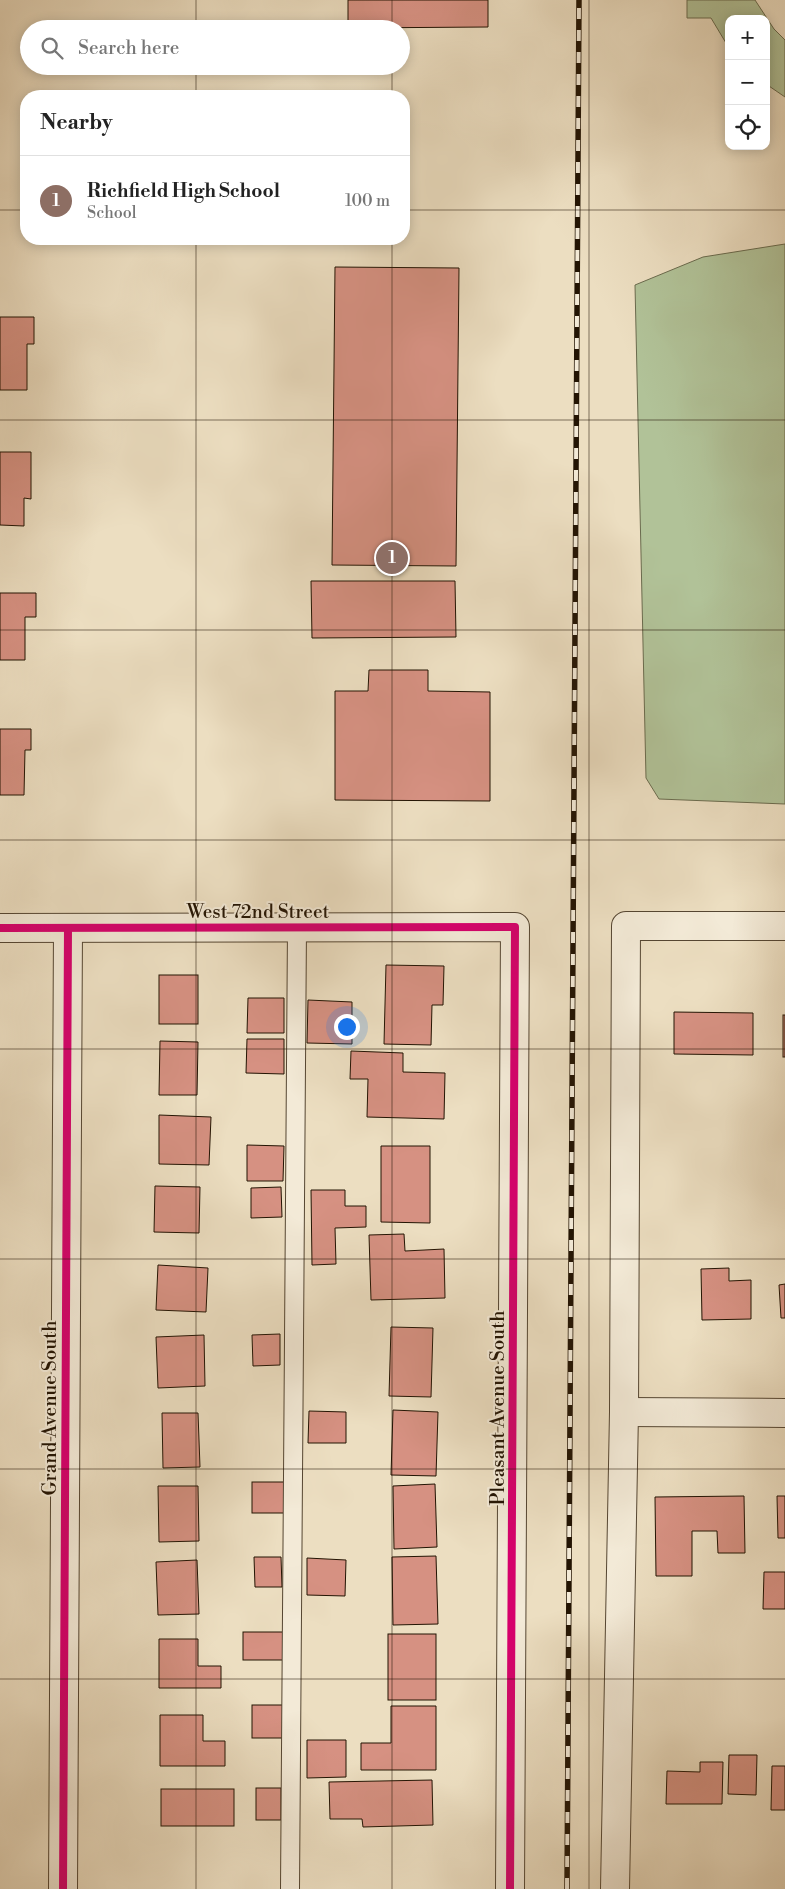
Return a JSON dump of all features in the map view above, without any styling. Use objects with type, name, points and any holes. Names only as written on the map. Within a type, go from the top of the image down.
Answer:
[{"type":"street","points":[[615,1889],[624,1412],[626,926],[785,926]]},
{"type":"street","name":"West 72nd Street","points":[[0,928],[515,927]]},
{"type":"street","name":"Pleasant Avenue South","points":[[510,1889],[515,927]]},
{"type":"street","name":"Grand Avenue South","points":[[63,1889],[68,928]]},
{"type":"street","points":[[624,1412],[785,1413]]},
{"type":"lane","points":[[290,1889],[297,927]]},
{"type":"green space","points":[[687,0],[755,0],[765,15],[725,15],[725,41],[711,18],[687,18]]},
{"type":"green space","points":[[770,23],[785,40],[785,97],[770,87]]},
{"type":"green space","points":[[785,244],[785,804],[659,799],[646,778],[635,285],[703,257]]},
{"type":"building","points":[[348,0],[488,0],[488,27],[410,28],[410,20],[348,20]]},
{"type":"building","points":[[335,267],[459,268],[456,566],[332,565]]},
{"type":"building","points":[[0,317],[34,317],[34,344],[27,344],[27,390],[0,390]]},
{"type":"building","points":[[0,452],[31,452],[31,499],[24,498],[24,526],[0,525]]},
{"type":"building","points":[[311,581],[455,581],[456,637],[312,638]]},
{"type":"building","points":[[0,593],[36,593],[36,617],[25,617],[25,660],[0,660]]},
{"type":"building","points":[[369,670],[428,670],[428,691],[490,692],[490,801],[335,800],[335,691],[368,691]]},
{"type":"building","points":[[0,729],[31,729],[31,750],[25,750],[24,795],[0,795]]},
{"type":"building","points":[[386,965],[444,966],[443,1005],[432,1005],[431,1045],[384,1044]]},
{"type":"building","points":[[159,975],[198,975],[198,1024],[159,1024]]},
{"type":"building","points":[[248,998],[284,998],[284,1033],[247,1033]]},
{"type":"building","points":[[308,1000],[352,1002],[352,1044],[307,1043]]},
{"type":"building","points":[[674,1012],[753,1013],[753,1055],[674,1054]]},
{"type":"building","points":[[783,1015],[785,1015],[785,1057],[783,1057]]},
{"type":"building","points":[[247,1039],[284,1039],[284,1074],[246,1073]]},
{"type":"building","points":[[160,1041],[198,1042],[197,1095],[159,1095]]},
{"type":"building","points":[[351,1051],[403,1053],[403,1072],[445,1073],[444,1119],[367,1117],[368,1079],[350,1079]]},
{"type":"building","points":[[159,1115],[211,1117],[209,1165],[159,1164]]},
{"type":"building","points":[[247,1145],[284,1146],[283,1181],[247,1181]]},
{"type":"building","points":[[381,1146],[430,1146],[430,1223],[381,1222]]},
{"type":"building","points":[[155,1186],[200,1187],[199,1233],[154,1232]]},
{"type":"building","points":[[281,1187],[282,1217],[251,1218],[251,1188]]},
{"type":"building","points":[[311,1190],[345,1190],[345,1206],[366,1206],[366,1227],[335,1228],[336,1264],[312,1265]]},
{"type":"building","points":[[404,1234],[405,1251],[444,1249],[445,1298],[371,1300],[369,1235]]},
{"type":"building","points":[[158,1265],[208,1268],[206,1312],[156,1310]]},
{"type":"building","points":[[729,1268],[729,1281],[751,1280],[751,1319],[702,1320],[701,1269]]},
{"type":"building","points":[[785,1284],[785,1318],[781,1318],[779,1285]]},
{"type":"building","points":[[391,1327],[433,1328],[431,1397],[389,1396]]},
{"type":"building","points":[[280,1334],[280,1365],[253,1366],[252,1335]]},
{"type":"building","points":[[204,1335],[205,1386],[158,1388],[156,1337]]},
{"type":"building","points":[[393,1410],[438,1412],[436,1476],[391,1475]]},
{"type":"building","points":[[309,1411],[346,1412],[346,1443],[308,1443]]},
{"type":"building","points":[[162,1413],[198,1413],[200,1467],[163,1468]]},
{"type":"building","points":[[252,1482],[284,1482],[284,1513],[252,1513]]},
{"type":"building","points":[[435,1484],[437,1547],[394,1549],[393,1486]]},
{"type":"building","points":[[158,1486],[198,1486],[199,1541],[159,1542]]},
{"type":"building","points":[[744,1496],[745,1553],[718,1553],[717,1531],[692,1531],[692,1576],[656,1576],[655,1497]]},
{"type":"building","points":[[777,1496],[785,1496],[785,1538],[778,1538]]},
{"type":"building","points":[[436,1556],[438,1624],[393,1625],[392,1557]]},
{"type":"building","points":[[254,1557],[281,1557],[282,1587],[255,1587]]},
{"type":"building","points":[[307,1558],[346,1560],[345,1596],[307,1595]]},
{"type":"building","points":[[197,1560],[199,1614],[158,1615],[156,1562]]},
{"type":"building","points":[[764,1572],[785,1572],[785,1609],[763,1609]]},
{"type":"building","points":[[243,1632],[283,1632],[283,1660],[243,1660]]},
{"type":"building","points":[[388,1634],[436,1634],[436,1700],[388,1700]]},
{"type":"building","points":[[159,1639],[198,1639],[198,1666],[221,1666],[221,1688],[159,1688]]},
{"type":"building","points":[[252,1705],[284,1705],[284,1738],[252,1738]]},
{"type":"building","points":[[391,1706],[436,1706],[436,1770],[361,1770],[361,1743],[391,1743]]},
{"type":"building","points":[[160,1715],[203,1715],[203,1741],[225,1741],[225,1766],[160,1766]]},
{"type":"building","points":[[307,1740],[346,1740],[346,1777],[307,1778]]},
{"type":"building","points":[[729,1755],[757,1755],[756,1795],[728,1794]]},
{"type":"building","points":[[700,1762],[723,1762],[722,1804],[666,1804],[667,1771],[700,1772]]},
{"type":"building","points":[[772,1766],[785,1766],[785,1810],[771,1810]]},
{"type":"building","points":[[432,1780],[433,1825],[363,1827],[362,1819],[330,1819],[329,1782]]},
{"type":"building","points":[[256,1788],[281,1788],[281,1820],[256,1820]]},
{"type":"building","points":[[161,1789],[234,1789],[234,1826],[161,1826]]},
{"type":"railway","points":[[567,1889],[579,0]]},
{"type":"cycle path","points":[[0,928],[515,927],[510,1889]]},
{"type":"cycle path","points":[[63,1889],[68,928]]},
{"type":"place","name":"Richfield High School","points":[[392,558]]}]
